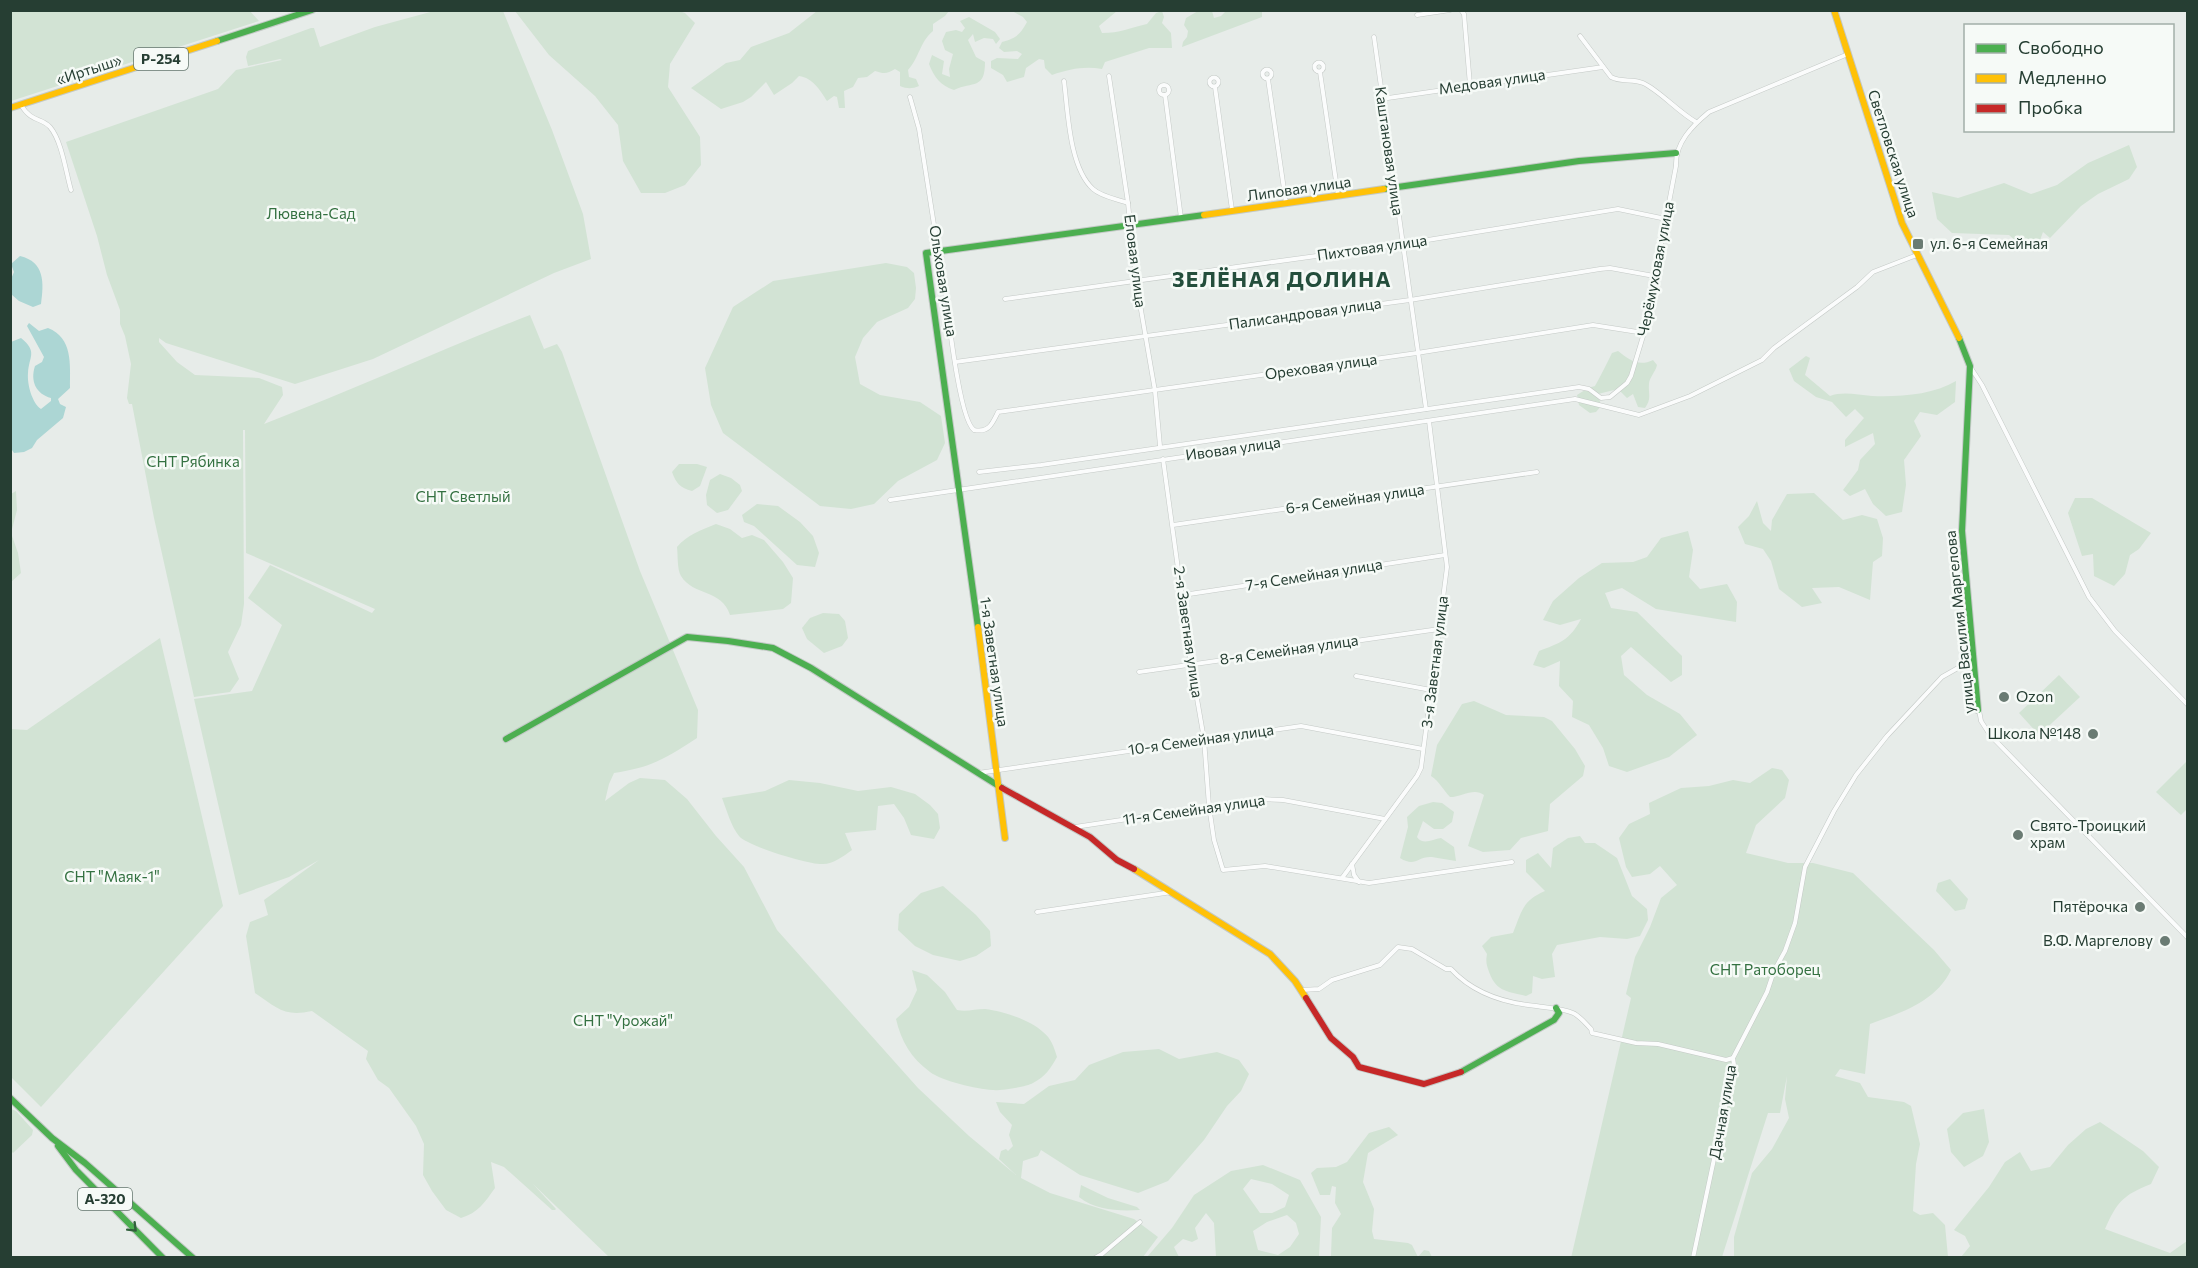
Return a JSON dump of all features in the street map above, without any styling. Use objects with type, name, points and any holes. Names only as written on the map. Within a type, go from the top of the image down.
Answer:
[{"type":"main road","name":"«Иртыш»","points":[[10,108],[312,10]]},
{"type":"main road","name":"Светловская улица","points":[[1834,10],[1895,205],[1917,255],[1965,350],[1970,366]]},
{"type":"main road","name":"Липовая улица","points":[[926,253],[1579,161],[1676,153]]},
{"type":"main road","name":"1-я Заветная улица","points":[[926,253],[960,489],[1005,838]]},
{"type":"main road","name":"улица Василия Маргелова","points":[[1970,366],[1962,531],[1978,710]]},
{"type":"main road","points":[[506,739],[687,637],[773,648],[811,668],[998,786],[1073,827],[1117,860],[1150,877],[1270,954],[1295,981],[1331,1038],[1353,1057],[1359,1067],[1424,1084],[1462,1072],[1493,1056],[1554,1020],[1559,1013],[1556,1008]]},
{"type":"main road","name":"А-320","points":[[10,1098],[52,1138],[85,1163],[193,1257]]},
{"type":"main road","name":"А-320","points":[[52,1138],[76,1170],[163,1257]]},
{"type":"street","points":[[1417,15],[1450,10]]},
{"type":"street","points":[[1461,10],[1464,14],[1470,85]]},
{"type":"street","points":[[1580,36],[1611,77],[1618,81],[1634,80],[1644,83],[1696,122]]},
{"type":"street","name":"Каштановая улица","points":[[1374,37],[1425,409]]},
{"type":"street","points":[[1676,153],[1696,122],[1709,112],[1848,54]]},
{"type":"street","name":"Медовая улица","points":[[1381,99],[1603,67]]},
{"type":"street","points":[[1320,72],[1338,195]]},
{"type":"street","name":"Еловая улица","points":[[1109,76],[1128,203],[1136,281],[1155,391],[1160,446]]},
{"type":"street","points":[[1268,79],[1286,203]]},
{"type":"street","points":[[1064,81],[1073,143],[1081,171],[1091,188],[1098,193],[1128,203]]},
{"type":"street","points":[[1215,87],[1232,210]]},
{"type":"street","points":[[1165,95],[1181,218]]},
{"type":"street","name":"Ольховая улица","points":[[910,97],[919,129],[964,408],[971,428],[979,431],[988,429],[998,412]]},
{"type":"street","points":[[21,105],[28,115],[45,123],[55,136],[71,190]]},
{"type":"street","name":"Черёмуховая улица","points":[[1627,383],[1644,333],[1676,166],[1676,153]]},
{"type":"street","name":"Пихтовая улица","points":[[1005,299],[1403,244],[1618,209],[1666,219]]},
{"type":"street","name":"Ивовая улица","points":[[890,500],[1575,399],[1639,415],[1690,396],[1762,360],[1774,348],[1873,273],[1917,255]]},
{"type":"street","name":"Палисандровая улица","points":[[955,362],[1410,300],[1605,268],[1655,276]]},
{"type":"street","name":"Ореховая улица","points":[[998,412],[1417,353],[1593,325],[1644,333]]},
{"type":"street","points":[[1970,366],[2089,597],[2115,631],[2187,705]]},
{"type":"street","name":"Ивовая улица","points":[[979,472],[1579,387],[1584,387],[1597,396],[1606,398],[1627,383]]},
{"type":"street","name":"3-я Заветная улица","points":[[1342,878],[1421,768],[1447,569],[1429,421]]},
{"type":"street","name":"2-я Заветная улица","points":[[1163,459],[1191,664],[1204,740],[1209,806],[1214,840],[1223,870],[1264,867],[1342,878]]},
{"type":"street","name":"6-я Семейная улица","points":[[1173,525],[1537,472]]},
{"type":"street","name":"7-я Семейная улица","points":[[1183,595],[1445,555]]},
{"type":"street","name":"8-я Семейная улица","points":[[1139,672],[1439,629]]},
{"type":"street","name":"Дачная улица","points":[[1693,1257],[1722,1130],[1734,1065],[1732,1058],[1785,951],[1795,923],[1806,867],[1834,811],[1856,775],[1887,736],[1942,677],[1972,659]]},
{"type":"street","points":[[1356,676],[1431,690]]},
{"type":"street","name":"улица Василия Маргелова","points":[[1978,710],[1981,721],[1990,735],[2187,938]]},
{"type":"street","name":"10-я Семейная улица","points":[[977,773],[1309,726],[1423,749]]},
{"type":"street","name":"11-я Семейная улица","points":[[1073,827],[1260,799],[1276,799],[1385,819]]},
{"type":"street","points":[[1342,878],[1359,882],[1378,882],[1512,861]]},
{"type":"street","points":[[1352,864],[1359,882]]},
{"type":"street","points":[[1037,912],[1172,891]]},
{"type":"street","points":[[1301,990],[1319,989],[1332,980],[1380,965],[1398,947],[1406,947],[1446,969],[1451,969],[1459,977],[1495,999],[1574,1013],[1591,1029],[1592,1033],[1658,1044],[1726,1060],[1732,1058]]},
{"type":"street","points":[[1095,1257],[1102,1254],[1140,1222]]},
{"type":"green space","points":[[249,10],[259,21],[11,101],[11,11]]},
{"type":"green space","points":[[676,10],[685,13],[695,23],[670,64],[668,87],[700,137],[701,165],[685,185],[665,193],[641,193],[623,161],[618,125],[595,96],[549,55],[515,11]]},
{"type":"green space","points":[[434,11],[503,11],[552,130],[583,214],[591,259],[554,273],[373,359],[295,384],[166,343],[159,338],[159,342],[177,362],[195,375],[259,378],[282,387],[283,395],[264,424],[530,315],[544,349],[557,344],[562,352],[640,571],[698,710],[697,738],[658,761],[614,773],[605,801],[629,783],[640,778],[665,780],[687,799],[744,867],[777,930],[918,1088],[969,1136],[1016,1175],[999,1159],[1001,1151],[1006,1149],[1008,1151],[1013,1146],[1009,1135],[1012,1125],[1000,1112],[996,1102],[1024,1104],[1049,1086],[1075,1080],[1089,1065],[1123,1052],[1159,1049],[1179,1059],[1217,1052],[1239,1060],[1249,1074],[1241,1091],[1227,1106],[1204,1140],[1168,1181],[1138,1193],[1080,1175],[1041,1150],[1038,1156],[1023,1161],[1021,1178],[1050,1193],[1134,1219],[1158,1237],[1143,1257],[609,1257],[533,1184],[555,1210],[552,1210],[504,1167],[491,1162],[495,1188],[477,1210],[461,1218],[446,1210],[423,1175],[424,1144],[416,1126],[389,1088],[378,1080],[366,1059],[368,1051],[312,1011],[287,1012],[275,1007],[255,993],[246,936],[250,922],[268,915],[264,900],[319,860],[289,877],[239,895],[194,699],[252,691],[282,625],[248,598],[270,565],[372,613],[375,609],[246,553],[245,430],[243,430],[244,604],[241,625],[228,652],[239,679],[230,692],[194,697],[154,518],[132,404],[129,404],[127,398],[131,364],[120,324],[120,310],[66,142],[218,89],[236,70],[282,60],[248,66],[246,57],[248,51],[311,28],[314,28],[320,47],[375,27]]},
{"type":"green space","points":[[817,11],[949,11],[933,24],[933,31],[925,40],[908,70],[909,77],[916,79],[919,86],[916,87],[900,86],[900,72],[895,69],[885,73],[875,71],[867,77],[858,78],[853,87],[844,91],[845,108],[839,108],[837,97],[834,96],[827,101],[812,82],[799,76],[774,95],[766,82],[743,102],[721,109],[691,88],[726,63],[740,60],[751,47],[789,33]]},
{"type":"green space","points":[[1012,11],[1117,11],[1099,26],[1102,33],[1147,24],[1156,13],[1162,11],[1164,17],[1162,23],[1171,33],[1172,48],[1149,48],[1105,62],[1102,69],[1077,69],[1052,75],[1045,68],[1044,60],[1039,59],[1026,68],[1024,77],[1007,82],[1003,75],[991,68],[991,61],[997,58],[1018,59],[1022,54],[1017,51],[1004,52],[999,48],[1002,42],[1020,33],[1027,22]]},
{"type":"green space","points":[[1198,11],[1212,11],[1214,18],[1226,11],[1262,11],[1262,17],[1182,47],[1188,31],[1184,25],[1186,18]]},
{"type":"green space","points":[[969,17],[995,32],[1000,39],[996,44],[993,39],[984,38],[975,42],[973,34],[968,40],[976,57],[985,62],[983,77],[977,83],[954,90],[938,80],[929,64],[932,55],[944,61],[942,74],[950,77],[949,69],[953,54],[945,50],[942,41],[946,32],[956,30],[962,32],[965,28],[960,21]]},
{"type":"green space","points":[[2129,145],[2137,167],[2129,179],[2098,194],[2081,206],[2050,238],[2043,232],[2039,243],[2024,248],[2009,235],[1952,233],[1937,219],[1932,192],[1958,198],[2004,183],[2031,194],[2057,185],[2088,163]]},
{"type":"green space","points":[[886,263],[907,267],[914,273],[915,299],[908,308],[877,322],[863,338],[855,357],[860,384],[880,395],[920,402],[941,416],[945,443],[937,460],[898,481],[874,504],[851,509],[820,506],[723,433],[711,405],[705,368],[733,307],[773,281]]},
{"type":"green space","points":[[1618,351],[1634,362],[1643,363],[1653,360],[1657,365],[1649,382],[1647,405],[1645,408],[1638,407],[1633,394],[1627,398],[1618,389],[1598,394],[1601,406],[1596,412],[1590,413],[1579,405],[1577,395],[1595,386],[1612,353]]},
{"type":"green space","points":[[1806,356],[1810,358],[1805,375],[1830,396],[1916,394],[1947,386],[1956,381],[1955,402],[1937,415],[1920,412],[1914,421],[1921,436],[1904,460],[1906,485],[1902,512],[1886,516],[1873,504],[1865,489],[1850,496],[1843,490],[1858,470],[1860,460],[1875,444],[1873,433],[1845,447],[1845,440],[1864,418],[1855,409],[1846,417],[1832,402],[1816,397],[1794,381],[1789,369]]},
{"type":"green space","points":[[679,464],[697,464],[707,467],[700,486],[692,491],[679,484],[672,472]]},
{"type":"green space","points":[[720,474],[731,478],[740,485],[742,491],[728,510],[717,513],[707,505],[706,495],[710,480]]},
{"type":"green space","points":[[16,491],[17,510],[11,533],[11,494]]},
{"type":"green space","points":[[1814,493],[1843,520],[1862,515],[1877,519],[1883,538],[1882,556],[1873,562],[1870,600],[1839,587],[1812,588],[1822,603],[1802,607],[1779,589],[1771,561],[1763,549],[1745,544],[1738,527],[1749,516],[1757,501],[1763,523],[1771,531],[1772,520],[1787,494]]},
{"type":"green space","points":[[2075,498],[2092,498],[2151,533],[2139,549],[2130,555],[2125,574],[2114,586],[2094,576],[2093,554],[2082,556],[2068,513]]},
{"type":"green space","points":[[757,504],[778,506],[800,522],[813,536],[819,553],[815,567],[797,565],[754,526],[744,522],[742,515]]},
{"type":"green space","points":[[716,524],[730,529],[742,538],[752,535],[764,540],[793,578],[791,603],[783,609],[730,615],[721,601],[686,582],[679,570],[677,547],[690,536]]},
{"type":"green space","points":[[1688,531],[1693,550],[1689,577],[1700,589],[1727,584],[1737,602],[1736,622],[1656,609],[1622,588],[1605,593],[1611,608],[1637,612],[1682,656],[1682,675],[1671,682],[1631,647],[1621,656],[1624,675],[1647,695],[1680,714],[1697,735],[1669,757],[1627,772],[1609,766],[1603,748],[1589,725],[1572,717],[1573,701],[1559,686],[1560,661],[1544,668],[1533,665],[1539,651],[1564,640],[1573,632],[1581,619],[1560,625],[1543,620],[1553,601],[1579,578],[1602,563],[1633,562],[1647,557],[1661,538]]},
{"type":"green space","points":[[11,533],[18,553],[21,573],[11,582]]},
{"type":"green space","points":[[823,613],[839,614],[845,621],[848,638],[842,646],[824,653],[807,639],[802,628],[810,618]]},
{"type":"green space","name":"СНТ \"Маяк-1\"","points":[[160,638],[223,906],[41,1107],[11,1077],[11,729],[27,730]]},
{"type":"green space","points":[[2059,675],[2080,697],[2039,735],[2019,713]]},
{"type":"green space","points":[[1474,701],[1506,715],[1544,717],[1552,721],[1575,749],[1585,766],[1583,776],[1550,804],[1548,831],[1521,838],[1510,850],[1483,852],[1468,846],[1484,795],[1472,792],[1450,797],[1431,776],[1437,745],[1462,704]]},
{"type":"green space","points":[[2187,761],[2187,809],[2181,815],[2156,792]]},
{"type":"green space","name":"СНТ Ратоборец","points":[[1772,768],[1782,770],[1789,780],[1785,798],[1756,825],[1746,853],[1788,863],[1813,863],[1853,873],[1934,950],[1951,970],[1944,981],[1927,998],[1905,1011],[1870,1024],[1865,1074],[1840,1069],[1835,1076],[1860,1083],[1868,1097],[1904,1102],[1911,1106],[1920,1144],[1916,1164],[1913,1211],[1920,1215],[1933,1213],[1945,1225],[1948,1257],[1734,1256],[1734,1237],[1752,1173],[1772,1149],[1789,1118],[1785,1099],[1787,1076],[1780,1113],[1768,1113],[1722,1257],[1571,1258],[1631,998],[1626,994],[1635,957],[1661,898],[1677,885],[1660,866],[1650,874],[1632,877],[1626,867],[1619,838],[1629,824],[1650,814],[1649,803],[1681,788],[1709,786],[1733,780],[1750,783]]},
{"type":"green space","points":[[789,780],[820,783],[858,791],[891,787],[915,794],[938,814],[940,828],[934,839],[911,835],[904,818],[894,804],[878,806],[876,830],[845,833],[852,850],[827,864],[779,854],[754,845],[739,836],[731,823],[722,798],[765,791]]},
{"type":"green space","points":[[1433,802],[1442,803],[1454,812],[1452,822],[1443,829],[1434,829],[1423,821],[1417,837],[1425,842],[1441,838],[1454,847],[1456,861],[1427,857],[1413,862],[1405,861],[1400,858],[1408,827],[1407,817],[1419,806]]},
{"type":"green space","points":[[1580,836],[1585,843],[1595,843],[1617,858],[1632,896],[1647,909],[1648,920],[1640,936],[1627,939],[1600,937],[1557,945],[1552,954],[1555,977],[1542,979],[1533,976],[1532,993],[1526,996],[1502,989],[1491,976],[1487,954],[1482,946],[1491,937],[1513,933],[1527,903],[1545,891],[1526,872],[1526,860],[1538,853],[1551,868],[1553,848],[1568,838]]},
{"type":"green space","points":[[1950,879],[1968,899],[1965,909],[1955,911],[1936,891],[1938,883]]},
{"type":"green space","points":[[943,886],[976,915],[990,931],[991,946],[976,956],[960,961],[933,955],[915,946],[898,930],[899,914],[921,893]]},
{"type":"green space","points":[[912,970],[927,975],[945,992],[957,1010],[985,1009],[1000,1012],[1024,1020],[1038,1028],[1050,1040],[1057,1057],[1050,1068],[1041,1078],[1030,1084],[996,1090],[960,1084],[930,1072],[917,1061],[908,1048],[896,1019],[909,1007],[917,990]]},
{"type":"green space","points":[[11,1109],[16,1111],[33,1130],[32,1135],[13,1153],[11,1151]]},
{"type":"green space","points":[[1984,1109],[1989,1142],[1983,1156],[1964,1167],[1951,1152],[1947,1129],[1963,1113]]},
{"type":"green space","points":[[2100,1122],[2143,1151],[2159,1167],[2151,1184],[2122,1200],[2105,1229],[2170,1253],[2187,1241],[2187,1257],[1961,1257],[1970,1246],[1965,1236],[1954,1230],[1989,1187],[2005,1162],[2020,1152],[2031,1171],[2050,1167],[2068,1145],[2086,1129]]},
{"type":"green space","points":[[1389,1127],[1398,1135],[1368,1153],[1363,1182],[1374,1209],[1372,1231],[1374,1239],[1412,1245],[1418,1257],[1331,1256],[1332,1228],[1341,1214],[1335,1203],[1336,1187],[1332,1186],[1330,1195],[1320,1195],[1311,1173],[1317,1168],[1336,1167],[1347,1162],[1369,1133]]},
{"type":"green space","points":[[1263,1165],[1300,1180],[1321,1217],[1319,1257],[1216,1257],[1214,1223],[1206,1213],[1195,1228],[1198,1239],[1192,1242],[1183,1239],[1174,1247],[1179,1257],[1147,1257],[1172,1228],[1194,1195],[1231,1171]],"holes":[[[1251,1179],[1272,1184],[1289,1195],[1285,1207],[1272,1213],[1260,1213],[1243,1189]],[[1287,1215],[1296,1223],[1299,1234],[1290,1247],[1278,1255],[1258,1250],[1253,1231],[1267,1222]]]},
{"type":"green space","points":[[1081,1185],[1140,1210],[1100,1208],[1079,1197]]},
{"type":"green space","points":[[1424,1250],[1429,1251],[1432,1257],[1418,1257]]},
{"type":"water","points":[[20,256],[34,263],[41,274],[41,304],[33,307],[19,301],[11,294],[11,279],[14,272],[11,264]]},
{"type":"water","points":[[29,323],[39,331],[48,328],[62,338],[68,353],[70,388],[58,399],[60,404],[66,407],[63,418],[37,440],[32,448],[14,453],[10,447],[11,342],[21,338],[31,351],[28,377],[29,388],[35,402],[41,409],[51,401],[51,398],[38,390],[34,382],[35,366],[42,362],[44,357],[27,326]]},
{"type":"traffic: fast","points":[[217,41],[312,10]]},
{"type":"traffic: fast","points":[[1384,189],[1579,161],[1676,153]]},
{"type":"traffic: fast","points":[[978,627],[926,253],[1204,215]]},
{"type":"traffic: fast","points":[[1959,338],[1970,366],[1962,531],[1978,710]]},
{"type":"traffic: fast","points":[[506,739],[687,637],[728,641],[773,648],[811,668],[1002,788]]},
{"type":"traffic: fast","points":[[1461,1072],[1554,1020],[1559,1013],[1556,1008]]},
{"type":"traffic: fast","points":[[10,1098],[52,1138],[85,1163],[193,1258]]},
{"type":"traffic: fast","points":[[58,1146],[76,1170],[163,1258]]},
{"type":"traffic: slow","points":[[1834,10],[1902,223],[1959,338]]},
{"type":"traffic: slow","points":[[10,108],[217,41]]},
{"type":"traffic: slow","points":[[1204,215],[1384,189]]},
{"type":"traffic: slow","points":[[978,627],[1005,838]]},
{"type":"traffic: slow","points":[[1134,869],[1270,954],[1295,981],[1306,998]]},
{"type":"traffic: jam","points":[[1002,788],[1090,837],[1117,860],[1134,869]]},
{"type":"traffic: jam","points":[[1306,998],[1331,1038],[1353,1057],[1359,1067],[1424,1084],[1461,1072]]},
{"type":"place","name":"ул. 6-я Семейная","points":[[1918,244]]},
{"type":"place","name":"Ozon","points":[[2004,697]]},
{"type":"place","name":"Школа №148","points":[[2093,734]]},
{"type":"place","name":"Свято-Троицкий храм","points":[[2018,835]]},
{"type":"place","name":"Пятёрочка","points":[[2140,907]]},
{"type":"place","name":"В.Ф. Маргелову","points":[[2165,941]]},
{"type":"district","name":"ЗЕЛЁНАЯ ДОЛИНА","points":[[1282,280]]},
{"type":"park label","name":"Лювена-Сад","points":[[311,214]]},
{"type":"park label","name":"СНТ Рябинка","points":[[193,462]]},
{"type":"park label","name":"СНТ Светлый","points":[[463,497]]},
{"type":"park label","name":"СНТ \"Урожай\"","points":[[623,1021]]}]
